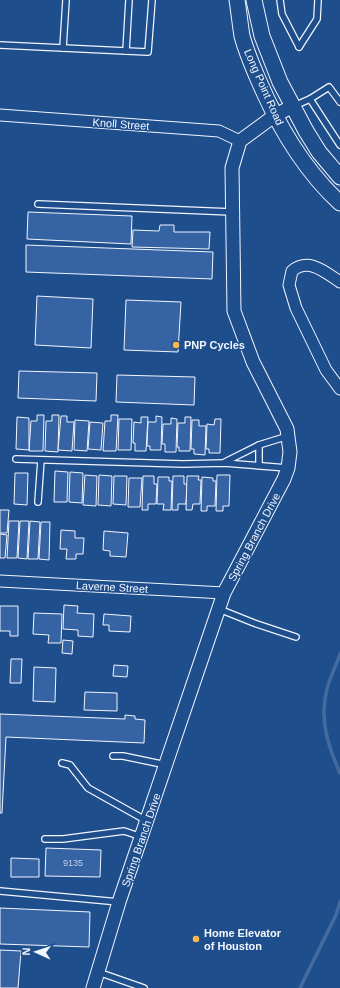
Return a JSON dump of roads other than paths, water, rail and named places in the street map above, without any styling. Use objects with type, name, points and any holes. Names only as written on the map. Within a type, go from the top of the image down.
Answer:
[{"type":"main road","name":"Long Point Road","points":[[237,0],[242,36],[248,55],[274,116],[298,155],[316,178],[340,203]]},
{"type":"main road","name":"Long Point Road","points":[[254,0],[262,36],[280,82],[319,152],[338,170]]},
{"type":"street","points":[[240,141],[274,116],[293,106]]},
{"type":"street","name":"Knoll Street","points":[[0,115],[219,131],[240,141]]},
{"type":"street","name":"Spring Branch Drive","points":[[93,988],[119,902],[148,821],[224,593],[284,479],[288,468],[290,452],[287,429],[254,362],[234,311],[232,168],[240,141]]},
{"type":"street","points":[[340,282],[316,266],[298,266],[292,271],[289,285],[296,308],[326,370],[340,389]]},
{"type":"street","name":"Laverne Street","points":[[0,581],[224,593]]},
{"type":"lane","points":[[63,48],[66,0]]},
{"type":"lane","points":[[126,51],[129,0]]},
{"type":"lane","points":[[0,45],[148,52],[152,0]]},
{"type":"lane","points":[[280,0],[282,14],[299,47],[317,19],[318,0]]},
{"type":"lane","points":[[293,106],[310,99],[329,87],[340,102]]},
{"type":"lane","points":[[310,99],[340,145]]},
{"type":"lane","points":[[326,124],[332,120]]},
{"type":"lane","points":[[38,204],[232,212]]},
{"type":"lane","points":[[224,463],[259,445],[288,436]]},
{"type":"lane","points":[[259,445],[259,465]]},
{"type":"lane","points":[[16,459],[183,464],[224,463],[288,468]]},
{"type":"lane","points":[[38,502],[41,460]]},
{"type":"lane","points":[[219,609],[296,637]]},
{"type":"lane","points":[[113,756],[123,756],[166,765]]},
{"type":"lane","points":[[62,763],[70,766],[88,788],[148,821]]},
{"type":"lane","points":[[46,838],[63,839],[124,831],[142,837]]},
{"type":"lane","points":[[0,891],[119,902]]},
{"type":"lane","points":[[98,972],[144,988]]},
{"type":"waterway","points":[[340,654],[327,689],[324,711],[326,732],[340,773]]},
{"type":"waterway","points":[[300,988],[336,915],[340,902]]},
{"type":"place","name":"PNP Cycles","points":[[176,345]]},
{"type":"place","name":"Home Elevator of Houston","points":[[196,939]]}]
